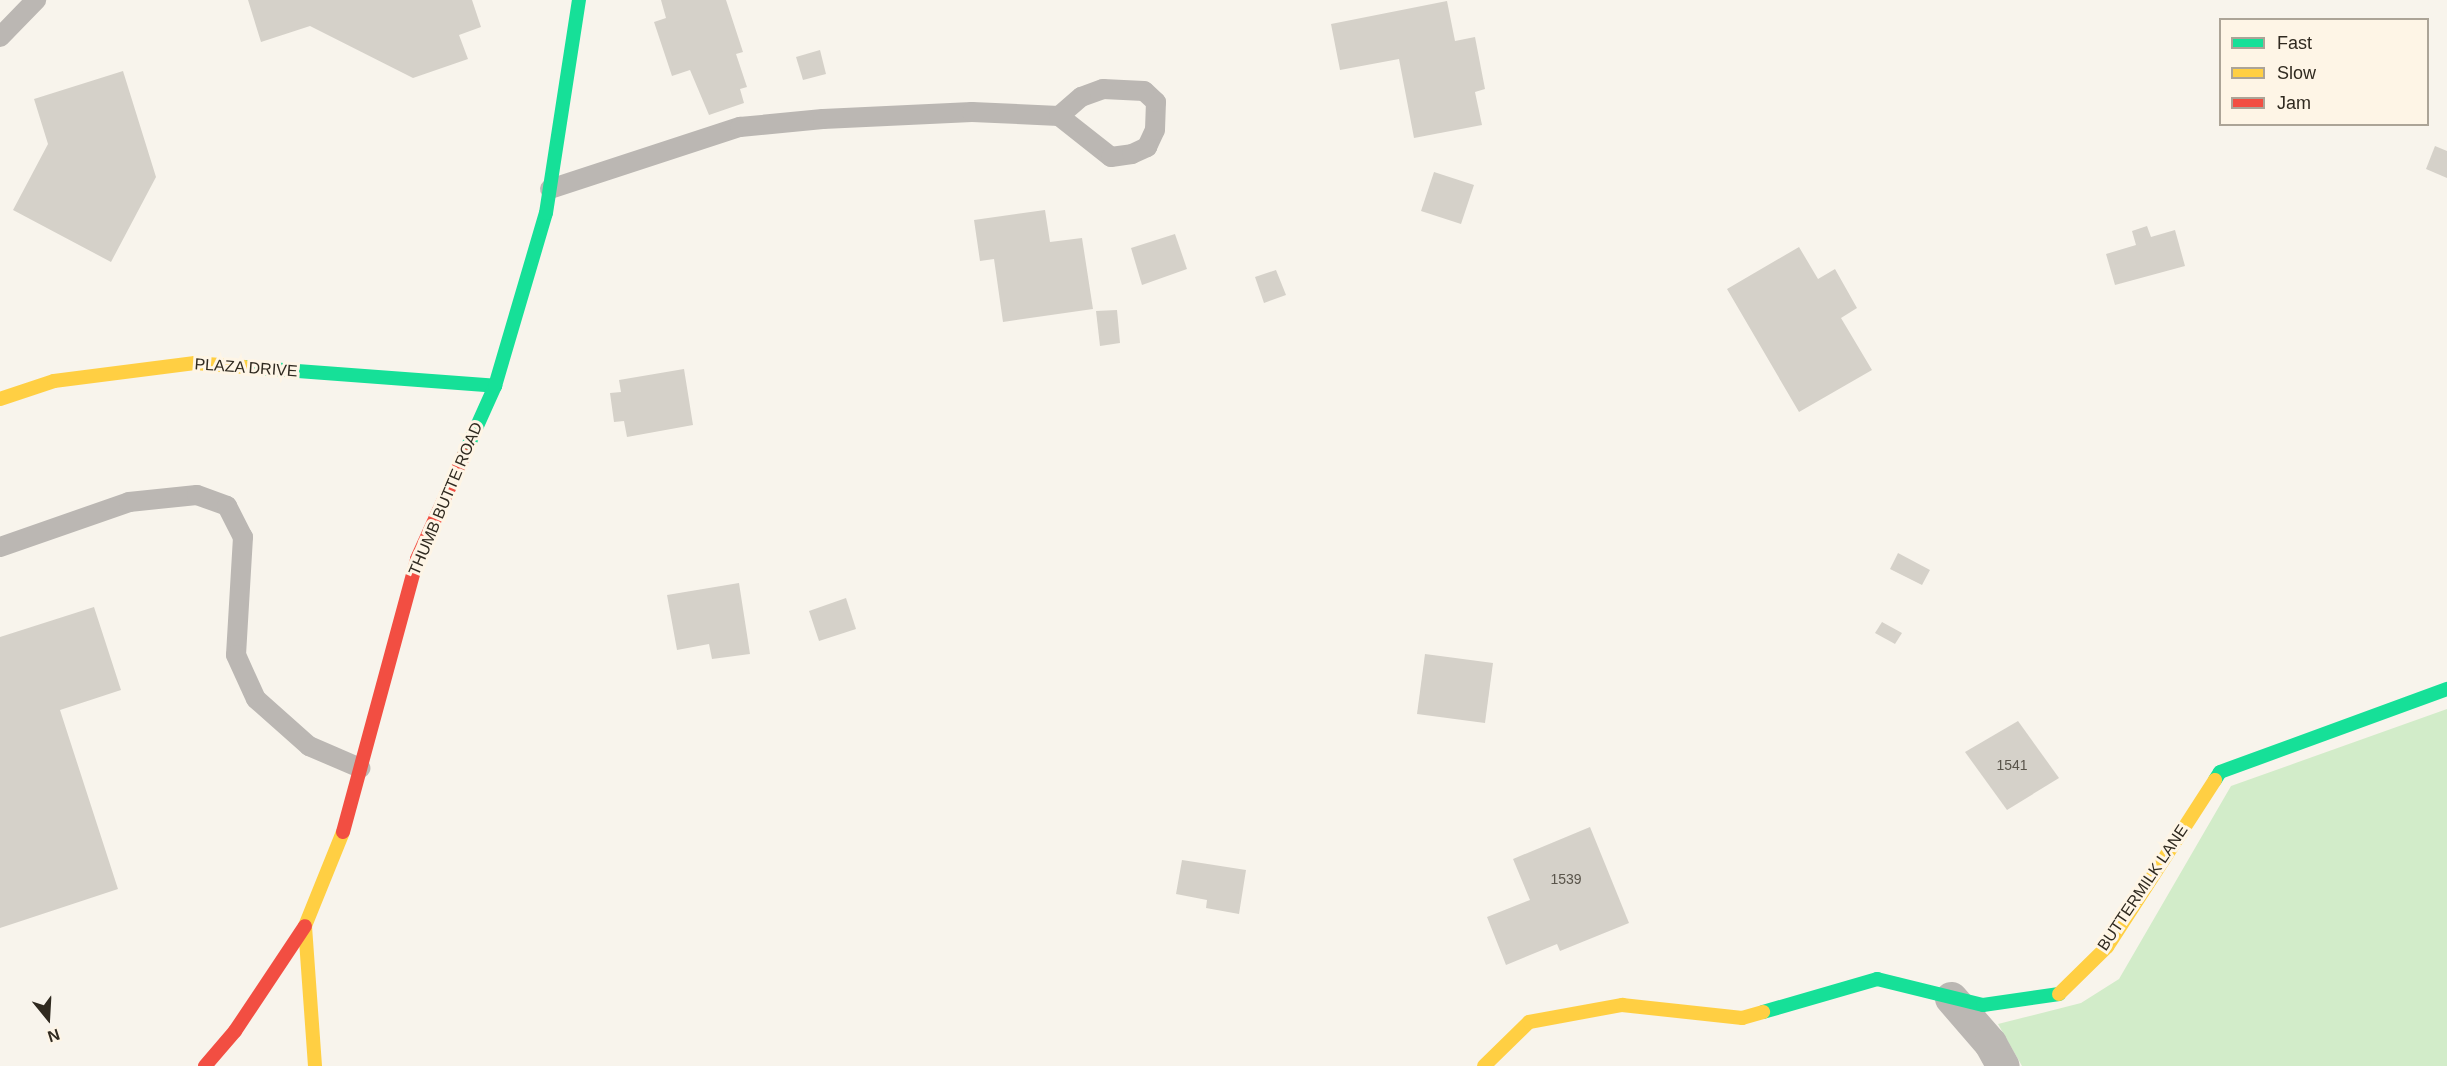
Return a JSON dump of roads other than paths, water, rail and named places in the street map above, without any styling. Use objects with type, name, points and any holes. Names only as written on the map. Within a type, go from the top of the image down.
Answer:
[{"type":"street","name":"THUMB BUTTE ROAD","points":[[315,1066],[305,926],[343,832],[417,560],[495,386],[550,189],[579,0]]},
{"type":"street","name":"PLAZA DRIVE","points":[[0,399],[54,381],[195,363],[495,386]]},
{"type":"street","name":"BUTTERMILK LANE","points":[[1484,1066],[1529,1022],[1622,1005],[1742,1018],[1877,979],[1983,1005],[2058,995],[2107,947],[2220,772],[2447,689]]},
{"type":"street","points":[[205,1066],[235,1031],[305,926]]},
{"type":"street","points":[[1951,998],[1990,1043],[2003,1066]]},
{"type":"lane","points":[[0,37],[36,0]]},
{"type":"lane","points":[[550,189],[740,127],[972,112],[1059,116],[1111,157],[1132,154],[1147,147],[1155,130],[1156,102],[1144,91],[1103,89],[1081,97],[1059,116]]},
{"type":"lane","points":[[0,547],[129,502],[197,495],[227,506],[243,537],[236,655],[255,699],[309,746],[360,768]]}]
